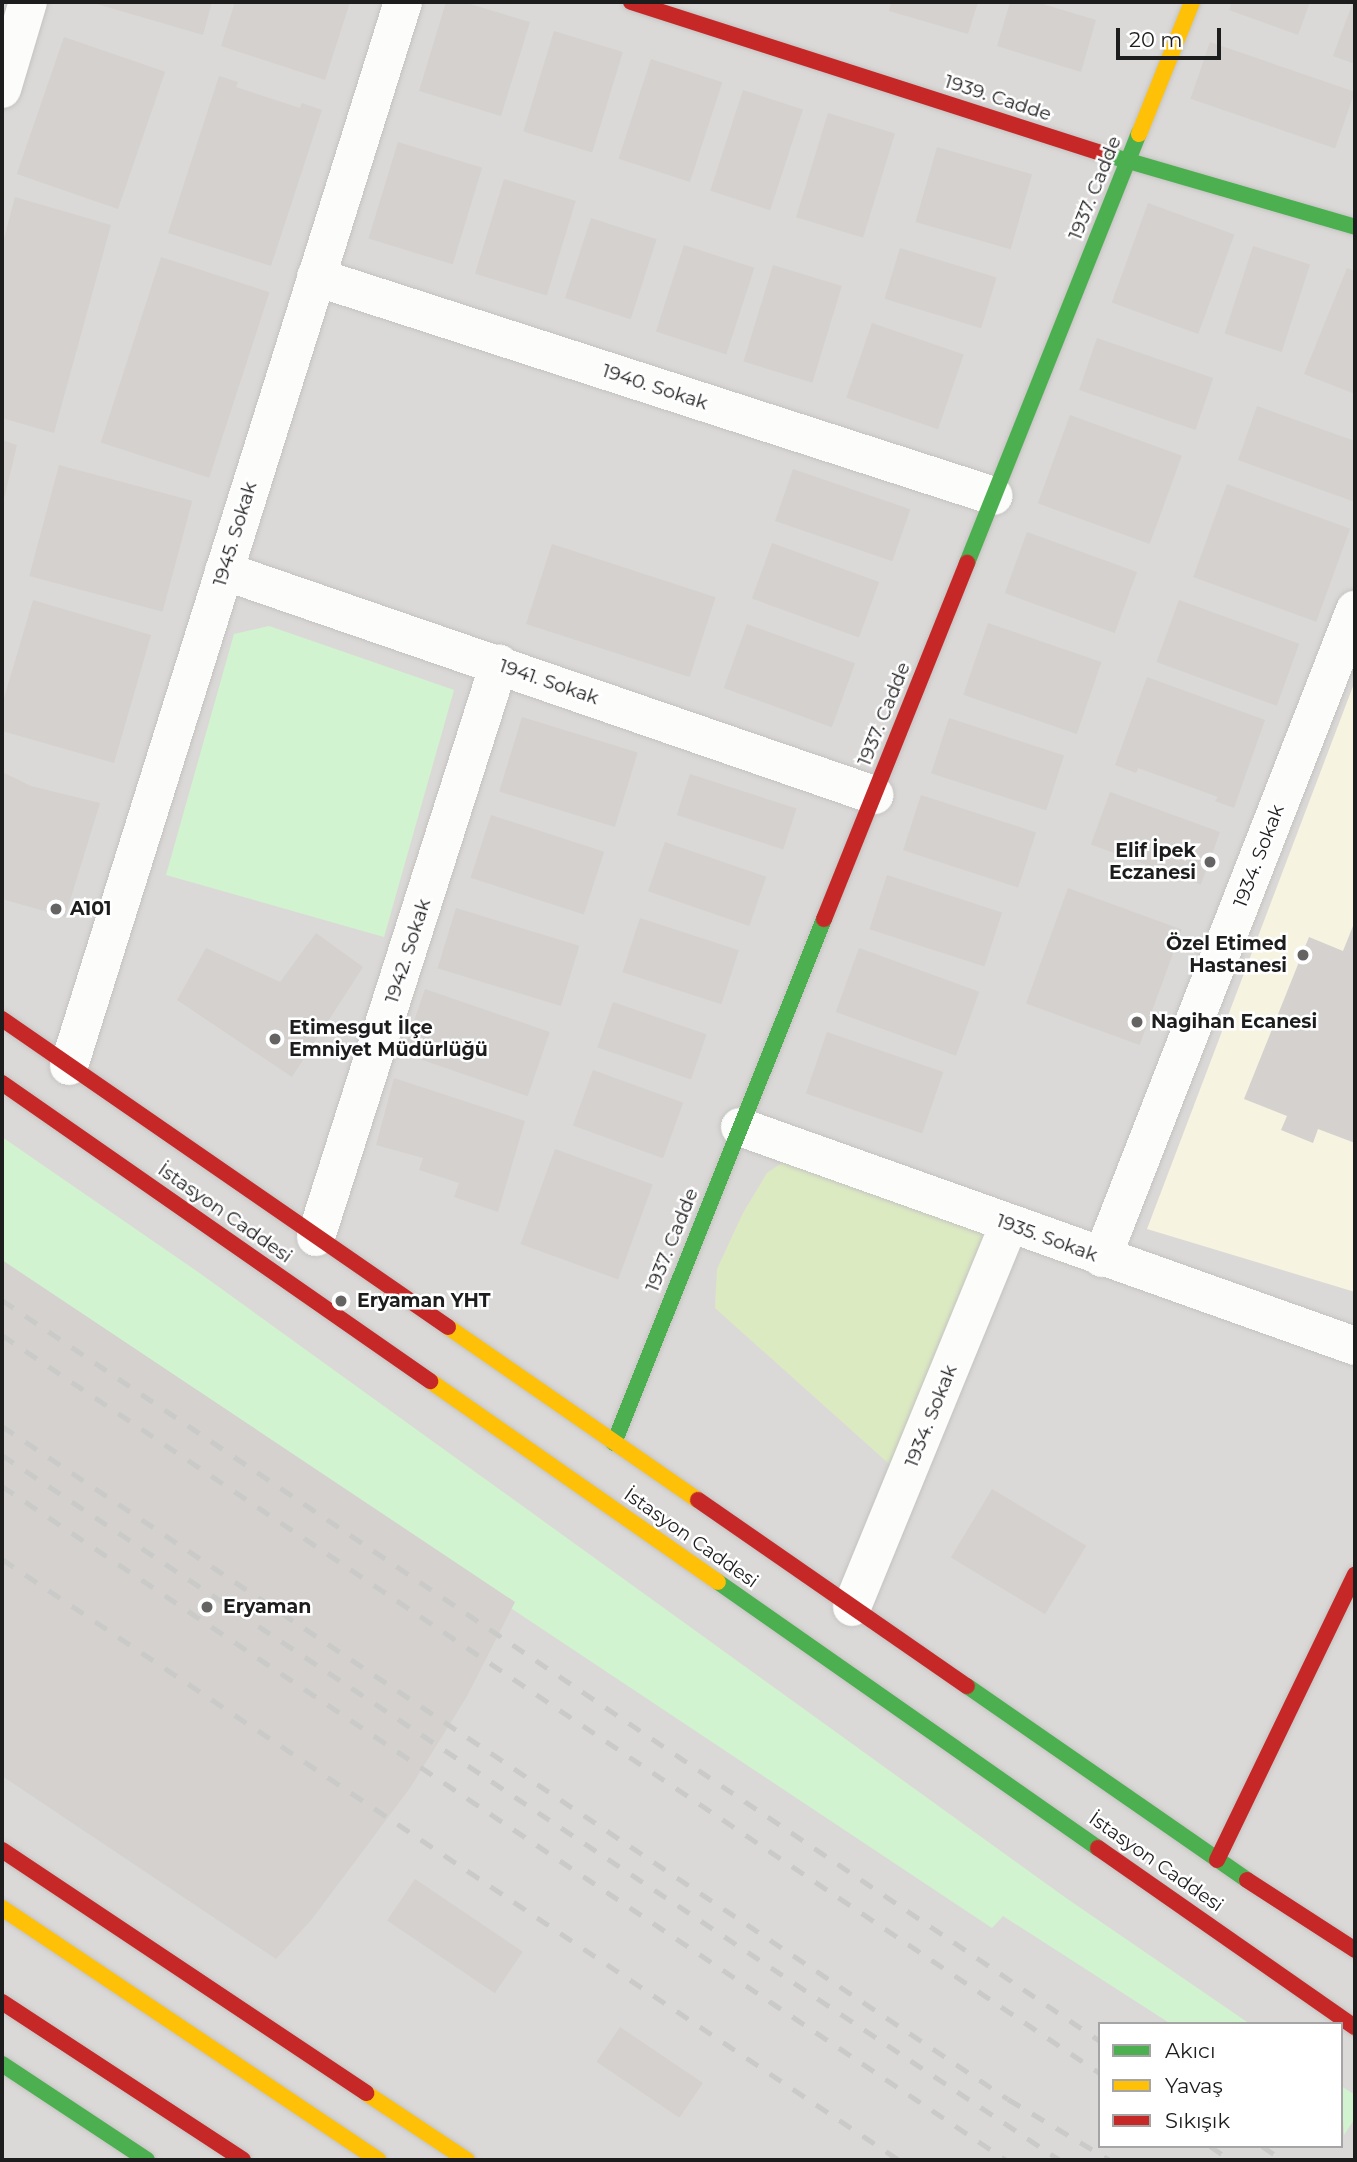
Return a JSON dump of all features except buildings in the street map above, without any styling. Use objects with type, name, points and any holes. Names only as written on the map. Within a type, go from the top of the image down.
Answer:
[{"type":"main road","name":"1939. Cadde","points":[[631,2],[1128,162],[1355,227]]},
{"type":"main road","name":"1937. Cadde","points":[[614,1443],[1192,2]]},
{"type":"main road","name":"İstasyon Caddesi","points":[[2,1019],[1217,1860],[1355,1950]]},
{"type":"main road","name":"İstasyon Caddesi","points":[[2,1083],[1355,2027]]},
{"type":"main road","points":[[1217,1860],[1355,1575]]},
{"type":"main road","points":[[2,1850],[467,2160]]},
{"type":"main road","points":[[2,1909],[378,2160]]},
{"type":"main road","points":[[2,2002],[243,2160]]},
{"type":"main road","points":[[2,2064],[147,2160]]},
{"type":"street","points":[[2,89],[28,2]]},
{"type":"street","name":"1945. Sokak","points":[[69,1066],[403,2]]},
{"type":"street","name":"1940. Sokak","points":[[316,277],[994,496]]},
{"type":"street","name":"1941. Sokak","points":[[224,571],[874,794]]},
{"type":"street","name":"1934. Sokak","points":[[1102,1258],[1355,610]]},
{"type":"street","name":"1942. Sokak","points":[[316,1237],[499,664]]},
{"type":"street","name":"1935. Sokak","points":[[740,1127],[1355,1346]]},
{"type":"street","name":"1934. Sokak","points":[[852,1607],[1009,1224]]},
{"type":"shaded area","points":[[2,2],[1355,2],[1355,2160],[2,2160]]},
{"type":"shaded area","name":"Özel Etimed Hastanesi","points":[[1355,681],[1355,1292],[1147,1229]]},
{"type":"shaded area","points":[[989,1045],[1125,1092],[1084,1212],[948,1165]]},
{"type":"shaded area","points":[[373,1928],[465,1990],[472,1982],[501,2002],[527,1963],[609,2020],[576,2065],[697,2146],[733,2088],[840,2160],[535,2160],[281,1994],[299,1968]]},
{"type":"green space","points":[[269,626],[454,690],[384,937],[166,875],[234,634]]},
{"type":"green space","points":[[2,1137],[198,1272],[1066,1898],[1247,2022],[1168,2022],[1003,1916],[992,1928],[2,1270]]},
{"type":"green space","points":[[789,1158],[995,1232],[897,1471],[715,1308],[717,1269],[743,1213],[767,1173]]},
{"type":"green space","points":[[1343,2087],[1355,2095],[1355,2118],[1344,2135]]},
{"type":"railway","points":[[2,1300],[1098,2040]]},
{"type":"railway","points":[[2,1335],[1098,2072]]},
{"type":"railway","points":[[2,1426],[1008,2099],[1110,2160]]},
{"type":"railway","points":[[2,1455],[1060,2160]]},
{"type":"railway","points":[[2,1486],[1006,2160]]},
{"type":"railway","points":[[2,1559],[899,2160]]},
{"type":"railway","points":[[1213,2148],[1231,2160]]},
{"type":"railway","points":[[1265,2148],[1283,2160]]},
{"type":"traffic: fast","points":[[967,563],[1139,134]]},
{"type":"traffic: fast","points":[[1101,153],[1355,227]]},
{"type":"traffic: fast","points":[[614,1443],[824,919]]},
{"type":"traffic: fast","points":[[718,1582],[1098,1848]]},
{"type":"traffic: fast","points":[[967,1686],[1247,1880]]},
{"type":"traffic: fast","points":[[2,2064],[147,2160]]},
{"type":"traffic: slow","points":[[1139,134],[1192,2]]},
{"type":"traffic: slow","points":[[448,1327],[698,1500]]},
{"type":"traffic: slow","points":[[430,1381],[718,1582]]},
{"type":"traffic: slow","points":[[2,1908],[378,2160]]},
{"type":"traffic: slow","points":[[366,2093],[467,2160]]},
{"type":"traffic: jam","points":[[631,2],[1101,153]]},
{"type":"traffic: jam","points":[[824,919],[967,563]]},
{"type":"traffic: jam","points":[[2,1019],[448,1327]]},
{"type":"traffic: jam","points":[[2,1083],[430,1381]]},
{"type":"traffic: jam","points":[[698,1500],[967,1686]]},
{"type":"traffic: jam","points":[[1217,1860],[1355,1575]]},
{"type":"traffic: jam","points":[[1098,1848],[1355,2027]]},
{"type":"traffic: jam","points":[[2,1850],[366,2093]]},
{"type":"traffic: jam","points":[[1247,1880],[1355,1950]]},
{"type":"traffic: jam","points":[[2,2002],[243,2160]]},
{"type":"place","name":"Elif İpek Eczanesi","points":[[1210,862]]},
{"type":"place","name":"A101","points":[[56,909]]},
{"type":"place","name":"Özel Etimed Hastanesi","points":[[1303,955]]},
{"type":"place","name":"Nagihan Ecanesi","points":[[1137,1022]]},
{"type":"place","name":"Etimesgut İlçe Emniyet Müdürlüğü","points":[[275,1039]]},
{"type":"place","name":"Eryaman YHT","points":[[341,1301]]},
{"type":"place","name":"Eryaman","points":[[207,1607]]}]
